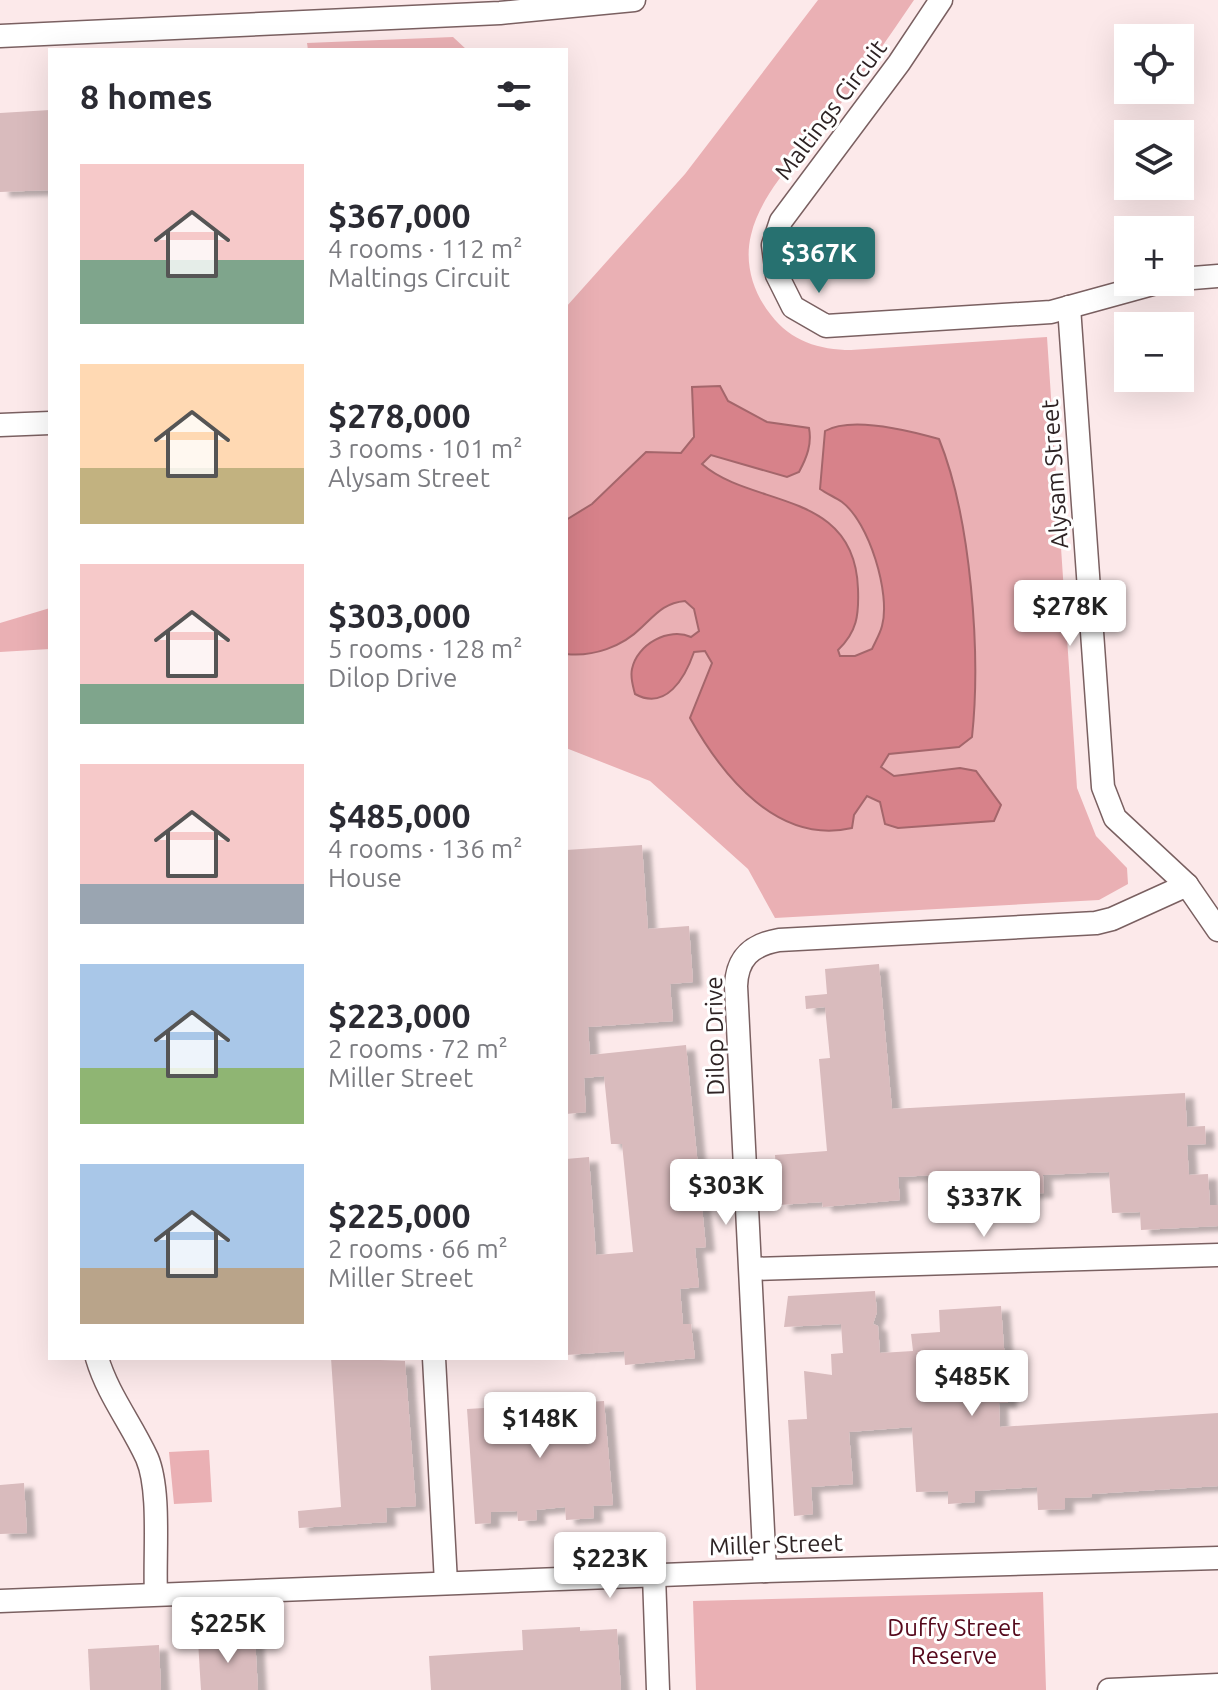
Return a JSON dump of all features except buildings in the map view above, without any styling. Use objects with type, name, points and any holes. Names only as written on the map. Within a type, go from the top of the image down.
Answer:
[{"type":"street","points":[[0,36],[500,13],[634,0]]},
{"type":"street","name":"Maltings Circuit","points":[[941,0],[899,63],[781,221],[773,245],[777,275],[793,307],[826,326],[1051,312],[1114,295]]},
{"type":"street","points":[[1194,278],[1218,276]]},
{"type":"street","name":"Alysam Street","points":[[1069,307],[1103,787],[1115,818],[1187,885],[1218,930]]},
{"type":"street","points":[[0,425],[48,423]]},
{"type":"street","name":"Dilop Drive","points":[[765,1571],[736,986],[740,964],[753,947],[779,940],[1096,923],[1187,885]]},
{"type":"street","points":[[751,1269],[1218,1255]]},
{"type":"street","points":[[98,1360],[104,1382],[147,1459],[152,1478],[156,1594]]},
{"type":"street","points":[[434,1360],[446,1583]]},
{"type":"street","name":"Miller Street","points":[[0,1601],[765,1571],[1218,1558]]},
{"type":"street","points":[[654,1575],[658,1690]]},
{"type":"street","points":[[1109,1690],[1218,1685]]},
{"type":"green space","points":[[818,0],[914,0],[846,96],[765,201],[749,246],[752,277],[759,297],[779,324],[797,338],[817,346],[851,350],[1047,337],[1077,788],[1096,836],[1127,868],[1128,884],[1099,900],[775,918],[748,869],[650,781],[568,749],[568,305],[685,174]]},
{"type":"green space","points":[[453,37],[465,48],[308,48],[307,43]]},
{"type":"green space","points":[[48,609],[48,649],[0,652],[0,623]]},
{"type":"green space","points":[[209,1450],[212,1502],[174,1504],[169,1452]]},
{"type":"green space","name":"Duffy Street Reserve","points":[[1043,1592],[1046,1690],[696,1690],[693,1601]]},
{"type":"shaded area","points":[[720,386],[728,401],[767,422],[809,428],[809,445],[804,461],[799,472],[787,477],[711,455],[702,464],[723,478],[821,517],[839,533],[852,557],[858,589],[856,622],[838,650],[840,656],[855,656],[872,649],[882,626],[883,596],[876,560],[861,525],[842,502],[820,489],[825,431],[865,425],[939,439],[959,507],[971,586],[975,666],[972,737],[959,747],[889,754],[881,767],[894,776],[960,768],[976,771],[1001,805],[994,821],[898,828],[885,824],[880,802],[867,796],[854,815],[852,828],[825,831],[800,826],[756,802],[719,762],[690,718],[712,663],[705,651],[694,652],[680,681],[665,695],[646,698],[635,694],[632,669],[647,645],[664,636],[682,634],[691,637],[699,631],[694,609],[685,601],[661,610],[616,645],[586,654],[568,654],[568,519],[592,504],[646,452],[681,453],[694,437],[692,387]]}]
